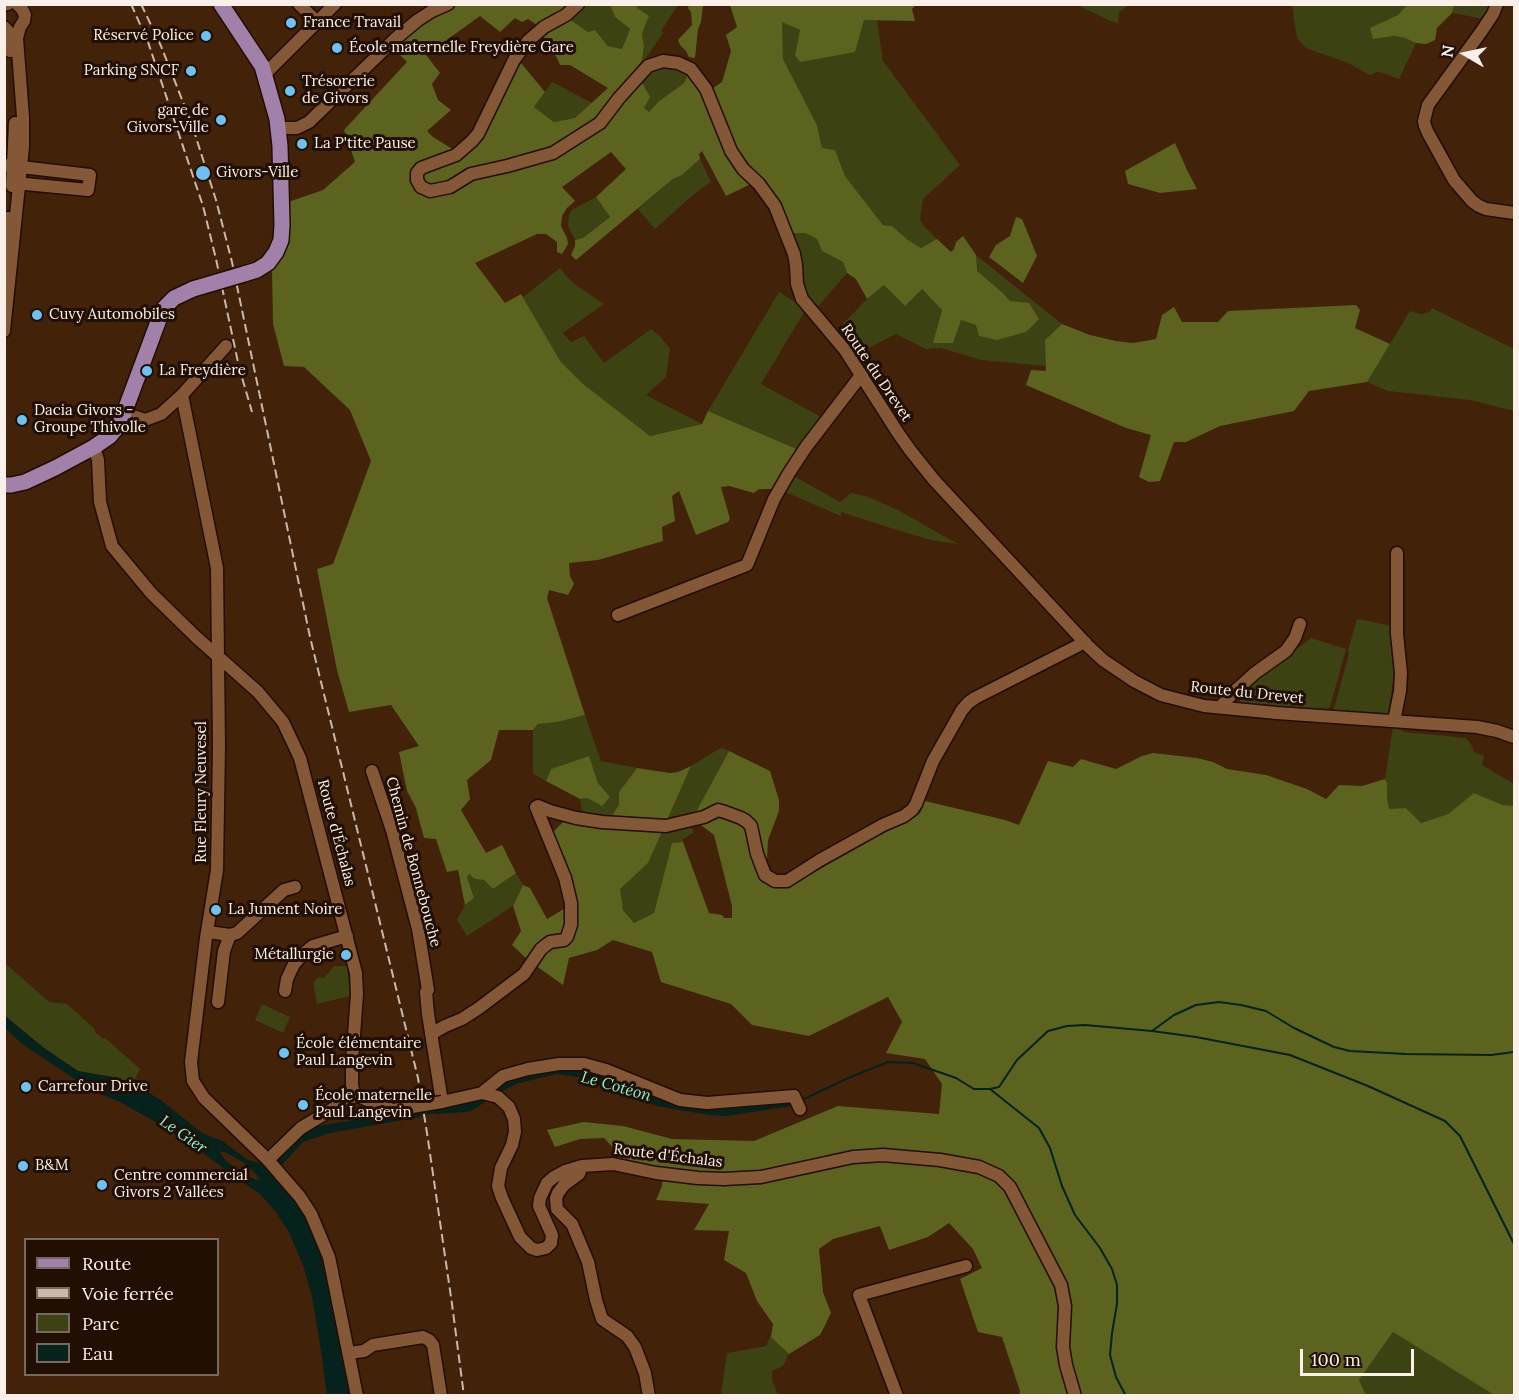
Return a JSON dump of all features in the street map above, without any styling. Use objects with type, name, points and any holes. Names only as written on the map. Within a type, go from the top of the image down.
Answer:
[{"type":"main road","points":[[4,491],[17,488],[110,436],[119,425],[161,314],[174,298],[193,289],[257,270],[268,263],[279,246],[282,192],[278,128],[265,74],[262,66],[220,4]]},
{"type":"main road","points":[[4,485],[25,482]]},
{"type":"street","points":[[4,251],[14,166],[23,117],[17,38],[25,15],[17,4]]},
{"type":"street","points":[[299,4],[318,22]]},
{"type":"street","points":[[265,74],[335,4]]},
{"type":"street","points":[[373,60],[375,52],[400,28],[433,4]]},
{"type":"street","points":[[278,128],[297,128],[309,122],[395,39],[418,20],[448,4]]},
{"type":"street","name":"Route du Drevet","points":[[578,4],[566,15],[544,27],[528,40],[500,85],[478,134],[456,155],[421,168],[417,173],[417,180],[421,188],[430,191],[450,187],[471,174],[553,153],[600,123],[648,66],[663,61],[678,63],[691,69],[706,89],[730,151],[775,206],[794,254],[797,284],[802,299],[832,333],[862,374],[898,433],[934,480],[1103,660],[1148,689],[1170,698],[1204,706],[1477,727],[1515,737]]},
{"type":"street","points":[[1497,4],[1494,14],[1482,32],[1428,105],[1424,120],[1428,133],[1454,180],[1472,201],[1486,209],[1515,213]]},
{"type":"street","points":[[4,27],[8,31],[10,52],[15,124],[14,166]]},
{"type":"street","points":[[12,182],[88,190],[90,175],[14,166]]},
{"type":"street","points":[[4,331],[12,182]]},
{"type":"street","points":[[124,412],[140,419],[149,419],[161,414],[182,395],[226,346]]},
{"type":"street","points":[[618,615],[747,565],[774,499],[789,473],[862,374]]},
{"type":"street","name":"Rue Fleury Neuvesel","points":[[182,395],[217,568],[219,746],[217,870],[191,1062],[193,1081],[204,1098],[268,1160],[300,1197],[311,1214],[329,1257],[357,1395]]},
{"type":"street","name":"Route d'Échalas","points":[[94,447],[98,460],[100,502],[112,546],[151,593],[258,692],[283,722],[300,758],[356,973],[352,1085],[356,1095]]},
{"type":"street","points":[[1394,721],[1401,672],[1397,634],[1397,553]]},
{"type":"street","points":[[1221,707],[1255,673],[1286,651],[1295,638],[1300,624]]},
{"type":"street","points":[[431,1034],[479,1008],[524,974],[541,949],[550,942],[564,940],[567,937],[571,925],[571,903],[565,878],[536,807],[576,818],[602,822],[666,826],[704,817],[718,810],[725,812],[741,818],[751,826],[757,854],[765,875],[775,881],[787,881],[829,855],[912,810],[933,761],[968,702],[1085,642]]},
{"type":"street","name":"Chemin de Bonnebouche","points":[[372,771],[392,830],[418,929],[442,1102]]},
{"type":"street","points":[[208,932],[230,935],[237,933],[284,890],[295,887]]},
{"type":"street","points":[[218,1002],[224,951],[230,935]]},
{"type":"street","points":[[285,991],[287,979],[294,964],[302,955],[313,946],[347,936]]},
{"type":"street","points":[[268,1160],[301,1128],[356,1095],[393,1110],[482,1093],[503,1076],[560,1064],[584,1064],[606,1070],[681,1100],[707,1103],[794,1096],[800,1109]]},
{"type":"street","name":"Route d'Échalas","points":[[482,1093],[501,1099],[513,1113],[514,1139],[501,1168],[498,1186],[520,1237],[531,1248],[537,1250],[546,1248],[551,1243],[552,1234],[539,1206],[547,1183],[554,1177],[582,1166],[613,1164],[656,1173],[698,1178],[741,1178],[761,1177],[853,1157],[883,1155],[940,1160],[979,1167],[992,1172],[1005,1181],[1016,1197],[1061,1285],[1065,1306],[1063,1347],[1075,1395]]},
{"type":"street","points":[[582,1166],[579,1174],[564,1185],[558,1193],[557,1209],[572,1224],[588,1262],[602,1319],[627,1336],[635,1347],[645,1373],[649,1395]]},
{"type":"street","points":[[897,1395],[859,1295],[966,1266]]},
{"type":"street","points":[[349,1353],[364,1351],[373,1345],[423,1338],[429,1340],[433,1345],[441,1395]]},
{"type":"green space","points":[[1408,4],[1454,5],[1452,13],[1437,28],[1435,40],[1426,44],[1394,36],[1373,39],[1370,28],[1398,15]]},
{"type":"green space","points":[[458,5],[571,5],[537,25],[528,19],[522,22],[515,18],[500,32],[480,16],[426,55],[440,73],[432,84],[438,100],[451,110],[427,131],[454,150],[466,152],[521,63],[545,92],[534,107],[554,122],[575,118],[608,88],[570,65],[560,65],[542,33],[568,18],[588,32],[595,30],[608,46],[622,49],[630,29],[615,17],[610,5],[638,5],[637,8],[649,16],[642,34],[644,47],[642,61],[597,116],[558,156],[640,79],[650,97],[644,108],[649,112],[658,102],[684,83],[689,72],[696,79],[751,184],[726,196],[702,151],[699,154],[700,159],[682,175],[673,179],[576,260],[571,255],[575,240],[583,238],[610,217],[596,197],[626,169],[611,152],[562,187],[575,201],[562,216],[561,226],[568,244],[562,254],[557,252],[557,242],[546,234],[537,234],[475,263],[505,303],[521,294],[561,362],[582,383],[650,436],[702,424],[708,411],[799,450],[774,489],[759,489],[754,493],[729,486],[721,487],[730,519],[728,522],[696,535],[679,491],[672,496],[675,521],[662,527],[663,541],[598,560],[569,563],[570,576],[574,584],[568,595],[549,590],[547,598],[585,715],[538,724],[533,730],[499,730],[491,760],[467,780],[470,799],[461,810],[486,853],[502,845],[516,873],[493,889],[484,880],[475,879],[469,874],[467,877],[474,898],[465,905],[458,870],[447,872],[436,839],[424,838],[416,808],[407,791],[399,752],[419,746],[391,705],[349,712],[337,670],[317,569],[333,564],[371,461],[350,410],[304,367],[284,366],[273,324],[272,270],[288,245],[288,202],[323,190],[355,162],[344,130],[407,62],[393,48],[417,25]]},
{"type":"green space","points":[[582,5],[610,5],[615,17],[630,29],[622,49],[608,46],[595,30],[588,32],[568,18]]},
{"type":"green space","points":[[638,5],[678,5],[644,61],[642,61],[644,47],[642,34],[649,16],[637,8]]},
{"type":"green space","points":[[689,5],[703,5],[695,58],[689,57],[678,40],[692,25]]},
{"type":"green space","points":[[730,5],[916,5],[912,9],[915,21],[864,20],[855,52],[800,62],[795,55],[800,30],[782,22],[783,59],[817,125],[822,148],[835,150],[845,176],[883,225],[892,226],[921,248],[937,239],[951,252],[956,242],[963,236],[976,255],[977,271],[1010,301],[1029,303],[1039,319],[1026,332],[997,340],[979,336],[976,325],[961,320],[953,343],[933,343],[942,310],[922,289],[905,306],[884,285],[867,299],[856,279],[847,273],[843,262],[822,251],[817,239],[805,233],[790,233],[757,175],[736,150],[712,89],[722,82],[731,51],[726,35],[737,27]]},
{"type":"green space","points":[[1077,5],[1129,5],[1119,12],[1118,23]]},
{"type":"green space","points":[[1292,5],[1408,5],[1373,39],[1394,36],[1416,43],[1399,79],[1377,72],[1370,75],[1348,63],[1306,48],[1297,38]]},
{"type":"green space","points":[[1454,5],[1492,5],[1484,19],[1452,13]]},
{"type":"green space","points":[[864,19],[877,20],[883,61],[960,165],[923,199],[920,219],[937,239],[921,248],[892,226],[883,225],[845,176],[835,150],[822,149],[817,125],[783,59],[781,21],[800,30],[795,55]]},
{"type":"green space","points":[[669,65],[689,72],[684,83],[658,102],[649,112],[644,108],[640,79],[646,72]]},
{"type":"green space","points":[[552,82],[592,103],[575,118],[554,122],[534,107]]},
{"type":"green space","points":[[1175,143],[1197,189],[1160,193],[1128,184],[1125,171]]},
{"type":"green space","points":[[700,159],[711,182],[655,229],[638,209]]},
{"type":"green space","points":[[596,197],[610,217],[583,238],[575,240],[568,226],[569,215],[572,210]]},
{"type":"green space","points":[[1016,217],[1022,219],[1037,256],[1023,283],[989,257],[996,245],[1010,236]]},
{"type":"green space","points":[[790,233],[805,233],[817,239],[822,251],[843,262],[847,273],[816,309],[805,298]]},
{"type":"green space","points":[[976,255],[1062,324],[1045,340],[1046,366],[981,360],[941,348],[926,349],[896,334],[855,355],[837,330],[884,285],[921,289],[942,309],[934,343],[961,320],[976,325],[1010,301],[976,271]]},
{"type":"green space","points":[[560,268],[577,286],[604,304],[563,333],[571,342],[584,336],[604,363],[651,329],[670,349],[666,377],[646,395],[702,424],[650,436],[582,383],[561,362],[523,297]]},
{"type":"green space","points":[[779,292],[806,309],[761,384],[825,419],[799,450],[708,411]]},
{"type":"green space","points":[[1356,305],[1360,310],[1355,328],[1390,344],[1367,382],[1309,391],[1294,411],[1220,426],[1186,442],[1174,442],[1160,481],[1149,482],[1139,477],[1151,435],[1126,428],[1026,385],[1031,370],[1046,371],[1045,340],[1062,324],[1090,335],[1133,343],[1156,339],[1162,315],[1174,307],[1182,322],[1218,322],[1228,311]]},
{"type":"green space","points":[[1432,308],[1514,349],[1514,411],[1470,400],[1388,391],[1367,382],[1410,311],[1421,314],[1430,312]]},
{"type":"green space","points":[[792,475],[840,502],[851,493],[868,497],[898,510],[958,544],[931,540],[841,512],[841,516],[783,491]]},
{"type":"green space","points":[[1357,619],[1392,626],[1394,674],[1388,717],[1333,712]]},
{"type":"green space","points":[[1311,638],[1346,649],[1330,707],[1326,711],[1239,705],[1242,691]]},
{"type":"green space","points":[[585,715],[601,761],[637,768],[619,792],[619,805],[610,819],[583,817],[580,799],[587,798],[602,805],[610,797],[598,783],[589,756],[551,769],[546,781],[533,774],[533,730],[538,724]]},
{"type":"green space","points":[[1393,726],[1405,732],[1466,738],[1474,752],[1484,756],[1482,765],[1514,784],[1514,806],[1503,805],[1474,793],[1448,814],[1421,823],[1406,808],[1389,810],[1385,779]]},
{"type":"green space","points":[[722,748],[729,751],[697,810],[697,815],[666,822],[691,766]]},
{"type":"green space","points":[[729,751],[770,771],[779,800],[779,811],[768,840],[766,879],[786,888],[920,813],[925,801],[1019,825],[1048,761],[1073,767],[1081,759],[1116,769],[1153,753],[1197,758],[1227,769],[1266,775],[1307,789],[1326,799],[1339,785],[1362,786],[1385,779],[1389,809],[1406,808],[1421,823],[1448,814],[1474,793],[1503,805],[1514,806],[1514,1395],[1494,1395],[1393,1332],[1359,1380],[1366,1395],[1019,1395],[1020,1391],[1002,1337],[978,1332],[960,1279],[982,1268],[973,1249],[949,1223],[928,1237],[889,1250],[880,1226],[833,1239],[819,1249],[823,1292],[831,1313],[820,1335],[789,1354],[771,1337],[773,1324],[757,1301],[746,1273],[724,1260],[729,1231],[694,1230],[709,1204],[656,1200],[662,1186],[663,1169],[619,1158],[604,1138],[580,1139],[555,1147],[547,1130],[584,1122],[623,1126],[672,1139],[754,1141],[838,1106],[939,1114],[942,1084],[925,1059],[886,1053],[902,1022],[888,997],[809,1036],[752,1025],[731,1004],[661,982],[652,952],[613,940],[597,950],[569,958],[563,985],[535,965],[550,947],[565,944],[575,920],[552,833],[566,819],[605,826],[619,805],[619,792],[637,768],[670,773],[691,766],[648,863],[620,889],[623,910],[634,923],[654,913],[672,843],[683,842],[709,913],[732,918],[732,906],[714,835],[697,822],[697,810]]},
{"type":"green space","points":[[589,756],[598,783],[610,797],[602,806],[587,798],[580,799],[546,781],[551,769]]},
{"type":"green space","points":[[683,826],[693,829],[693,833],[683,839],[683,842],[672,844],[654,913],[634,923],[623,910],[619,889],[648,863],[663,828]]},
{"type":"green space","points":[[470,873],[475,879],[484,880],[493,889],[516,873],[523,885],[513,906],[467,936],[457,920],[465,905],[474,898],[467,877]]},
{"type":"green space","points":[[523,885],[530,888],[547,919],[569,906],[567,931],[529,961],[512,945],[521,931],[513,906]]},
{"type":"green space","points":[[4,962],[49,1002],[67,1004],[95,1029],[95,1032],[140,1069],[132,1084],[118,1078],[78,1071],[9,1020],[5,1015]]},
{"type":"green space","points":[[334,966],[347,966],[350,996],[317,1004],[314,982],[318,977],[324,978]]},
{"type":"green space","points":[[262,1004],[290,1017],[283,1033],[255,1020]]},
{"type":"green space","points":[[1393,1332],[1494,1395],[1366,1395],[1359,1380]]},
{"type":"green space","points":[[771,1335],[789,1354],[783,1366],[772,1371],[772,1380],[778,1395],[703,1396],[703,1394],[721,1395],[727,1353],[766,1346]]},
{"type":"water","name":"Le Gier","points":[[4,1015],[44,1048],[78,1071],[118,1078],[149,1093],[202,1133],[222,1141],[248,1160],[265,1164],[308,1129],[419,1109],[420,1117],[330,1133],[303,1142],[274,1173],[301,1207],[320,1242],[353,1395],[327,1395],[312,1297],[304,1268],[289,1232],[260,1194],[170,1130],[82,1084],[21,1043],[5,1028]],"holes":[[[219,1151],[243,1162],[260,1181],[249,1177],[226,1161]]]},
{"type":"water","points":[[560,1068],[590,1072],[669,1101],[705,1109],[717,1110],[791,1101],[793,1106],[726,1116],[709,1115],[657,1106],[613,1090],[612,1086],[591,1079],[557,1074],[519,1083],[502,1091],[493,1087],[499,1081]]},
{"type":"water","points":[[492,1097],[473,1110],[435,1114],[434,1108]]},
{"type":"waterway","points":[[800,1101],[888,1062],[913,1063],[956,1078],[974,1089],[999,1087],[1017,1060],[1048,1031],[1067,1026],[1085,1025],[1152,1031],[1174,1015],[1196,1005],[1219,1002],[1266,1011],[1294,1028],[1334,1047],[1350,1051],[1491,1055],[1514,1052]]},
{"type":"waterway","points":[[1152,1031],[1290,1055],[1368,1086],[1445,1121],[1460,1136],[1514,1244]]},
{"type":"waterway","name":"Le Cotéon","points":[[584,1078],[613,1086]]},
{"type":"waterway","points":[[990,1089],[1039,1128],[1050,1148],[1062,1186],[1075,1215],[1100,1248],[1112,1269],[1117,1285],[1117,1304],[1110,1355],[1116,1377],[1126,1396]]},
{"type":"waterway","name":"Le Cotéon","points":[[418,1115],[436,1112]]},
{"type":"railway","points":[[131,4],[148,42],[203,206],[239,367],[252,412]]},
{"type":"railway","points":[[141,4],[161,46],[192,125],[216,200],[232,262],[310,637],[418,1078],[464,1396]]},
{"type":"place","name":"France Travail","points":[[291,23]]},
{"type":"place","name":"Réservé Police","points":[[206,36]]},
{"type":"place","name":"École maternelle Freydière Gare","points":[[337,48]]},
{"type":"place","name":"Parking SNCF","points":[[191,71]]},
{"type":"place","name":"Trésorerie de Givors","points":[[290,91]]},
{"type":"place","name":"gare de Givors-Ville","points":[[221,120]]},
{"type":"place","name":"La P'tite Pause","points":[[302,144]]},
{"type":"place","name":"Givors-Ville","points":[[203,173]]},
{"type":"place","name":"Cuvy Automobiles","points":[[37,315]]},
{"type":"place","name":"La Freydière","points":[[147,371]]},
{"type":"place","name":"Dacia Givors - Groupe Thivolle","points":[[22,420]]},
{"type":"place","name":"La Jument Noire","points":[[216,910]]},
{"type":"place","name":"Métallurgie","points":[[346,955]]},
{"type":"place","name":"École élémentaire Paul Langevin","points":[[284,1053]]},
{"type":"place","name":"Carrefour Drive","points":[[26,1087]]},
{"type":"place","name":"École maternelle Paul Langevin","points":[[303,1105]]},
{"type":"place","name":"B&M","points":[[23,1166]]},
{"type":"place","name":"Centre commercial Givors 2 Vallées","points":[[102,1185]]}]
